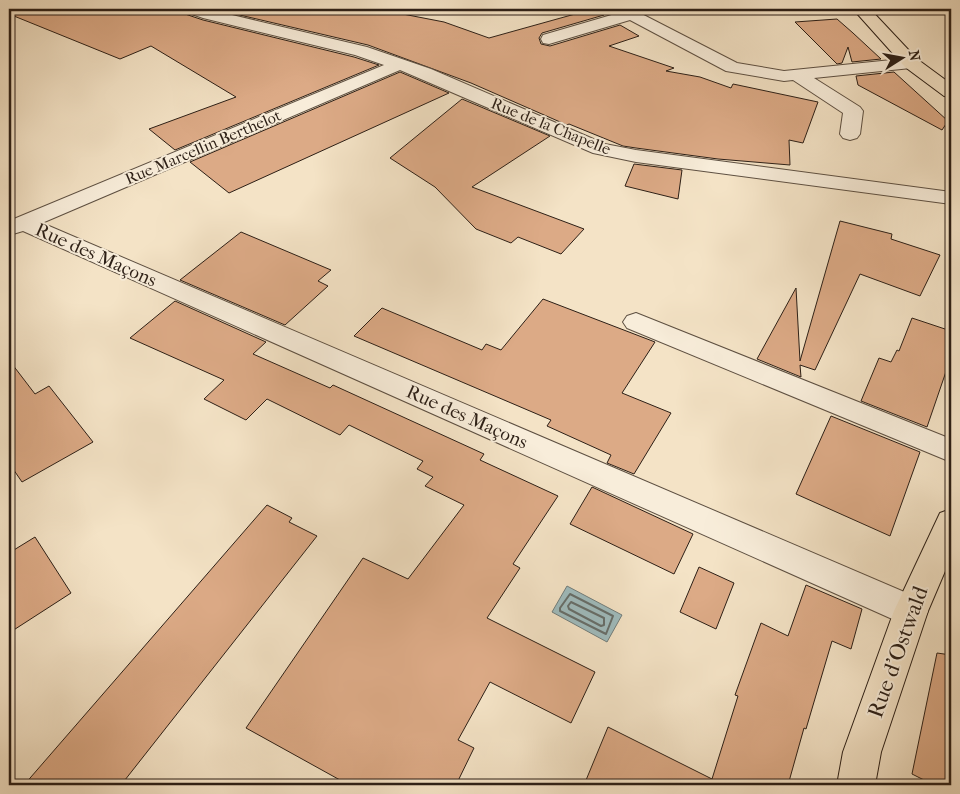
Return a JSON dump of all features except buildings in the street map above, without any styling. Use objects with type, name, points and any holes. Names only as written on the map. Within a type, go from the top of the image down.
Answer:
[{"type":"main road","points":[[861,9],[912,63],[951,92]]},
{"type":"main road","name":"Rue d'Ostwald","points":[[856,785],[862,752],[911,611],[951,522]]},
{"type":"street","name":"Rue de la Chapelle","points":[[192,9],[209,15],[361,51],[425,73],[600,148],[636,156],[951,198]]},
{"type":"street","points":[[549,39],[632,14],[732,67],[784,76],[912,63]]},
{"type":"street","name":"Rue Marcellin Berthelot","points":[[16,226],[398,64]]},
{"type":"street","points":[[797,75],[853,111],[850,134]]},
{"type":"street","name":"Rue des Maçons","points":[[16,226],[911,611]]},
{"type":"street","points":[[636,322],[951,451]]},
{"type":"water","points":[[567,586],[622,615],[607,642],[552,612]]}]
